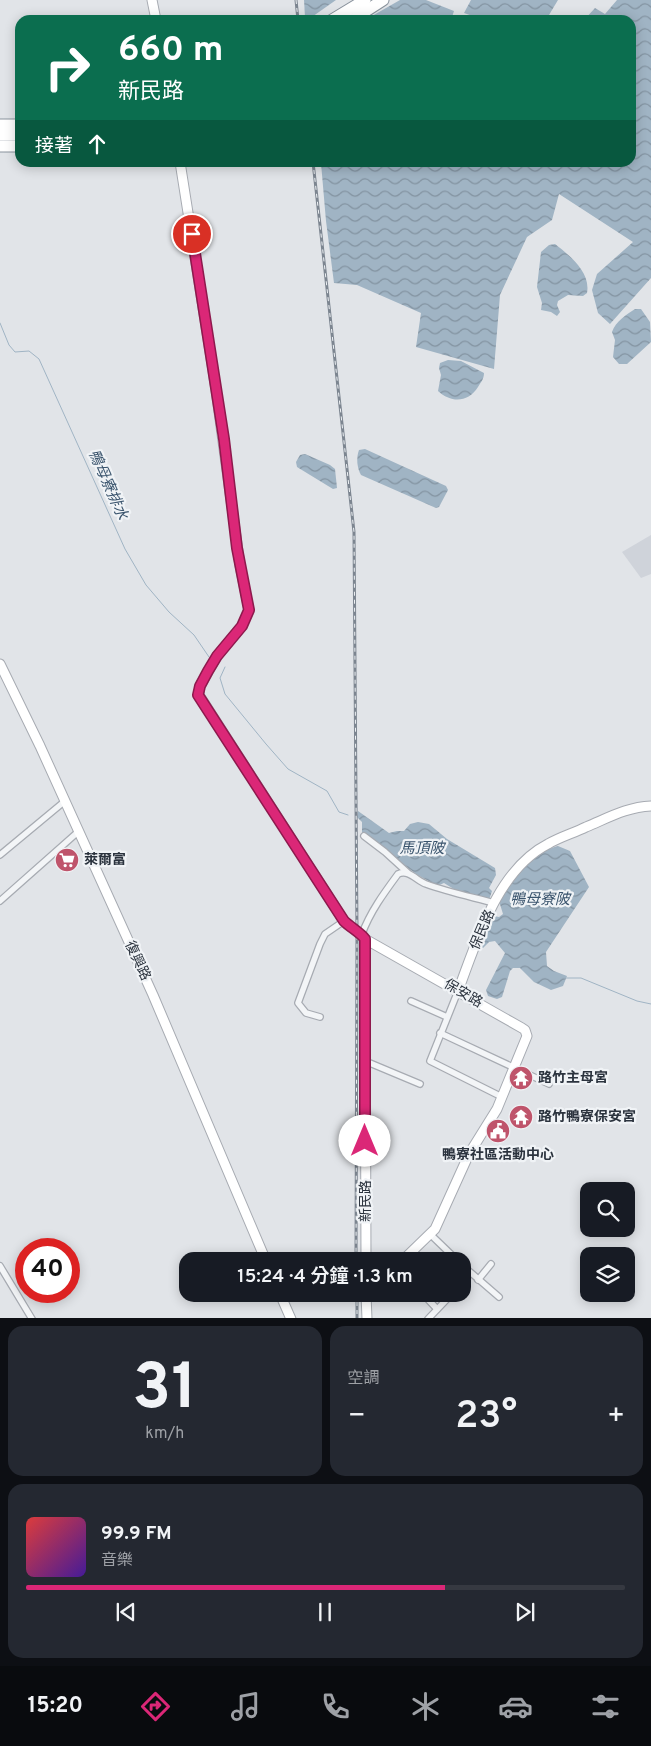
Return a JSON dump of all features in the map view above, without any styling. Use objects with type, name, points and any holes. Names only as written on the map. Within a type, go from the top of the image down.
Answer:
[{"type":"highway","points":[[340,15],[365,0]]},
{"type":"highway","points":[[360,15],[383,0]]},
{"type":"highway","points":[[0,125],[15,126]]},
{"type":"highway","points":[[0,135],[15,135]]},
{"type":"highway","points":[[0,142],[15,142]]},
{"type":"highway","points":[[0,146],[15,146]]},
{"type":"street","points":[[152,0],[155,15]]},
{"type":"street","points":[[181,167],[224,439],[237,548],[249,610],[242,626],[217,656],[200,686],[198,695],[344,921],[364,936],[367,920],[388,888],[398,874],[402,872],[408,873]]},
{"type":"street","name":"復興路","points":[[0,664],[79,831],[153,996],[262,1252]]},
{"type":"street","points":[[0,855],[65,801]]},
{"type":"street","name":"保民路","points":[[502,1097],[430,1061],[488,914],[513,873],[525,860],[547,844],[624,811],[651,806]]},
{"type":"street","points":[[0,901],[79,831]]},
{"type":"street","points":[[364,836],[386,852],[408,873],[425,884],[494,903]]},
{"type":"street","points":[[320,1017],[306,1013],[298,1003],[320,944],[326,934],[344,921]]},
{"type":"street","name":"保安路","points":[[364,936],[525,1030],[528,1036],[497,1110],[469,1154],[435,1229],[412,1252]]},
{"type":"street","name":"新民路","points":[[364,936],[366,1252]]},
{"type":"street","points":[[411,1001],[447,1017]]},
{"type":"street","points":[[440,1032],[549,1084]]},
{"type":"street","points":[[365,1061],[420,1084]]},
{"type":"street","points":[[431,1235],[449,1252]]},
{"type":"street","points":[[478,1280],[491,1264]]},
{"type":"street","points":[[0,1266],[32,1318]]},
{"type":"street","points":[[471,1273],[499,1297]]},
{"type":"street","points":[[284,1302],[291,1318]]},
{"type":"street","points":[[366,1302],[367,1318]]},
{"type":"street","points":[[430,1302],[437,1309]]},
{"type":"street","points":[[428,1318],[444,1302]]},
{"type":"shaded area","points":[[651,535],[651,574],[641,578],[622,552]]},
{"type":"water","points":[[304,0],[336,0],[315,15],[305,15]]},
{"type":"water","points":[[400,0],[426,0],[454,11],[453,15],[374,15]]},
{"type":"water","points":[[471,0],[558,0],[549,15],[470,15],[464,13]]},
{"type":"water","points":[[617,0],[651,0],[651,278],[610,324],[598,313],[592,290],[597,274],[633,242],[559,194],[552,220],[527,237],[500,295],[494,369],[416,347],[421,313],[357,285],[334,283],[321,167],[636,167],[636,15],[589,15],[595,8],[605,14]]},
{"type":"water","points":[[555,244],[578,265],[586,278],[587,285],[587,293],[583,296],[568,295],[558,301],[557,305],[560,312],[557,316],[551,312],[541,310],[542,303],[537,287],[541,252],[549,245]]},
{"type":"water","points":[[635,309],[641,309],[650,322],[651,342],[627,364],[619,364],[613,357],[615,340],[612,332],[619,321]]},
{"type":"water","points":[[448,360],[461,361],[484,373],[481,382],[469,396],[459,400],[448,398],[438,391],[441,375],[440,363]]},
{"type":"water","points":[[365,449],[446,486],[448,490],[439,507],[436,508],[361,475],[357,456],[359,450]]},
{"type":"water","points":[[305,454],[335,469],[337,488],[333,489],[297,467],[296,462],[300,455]]},
{"type":"water","name":"馬頂陂","points":[[358,811],[389,833],[404,831],[410,824],[418,822],[429,824],[447,839],[495,868],[496,875],[489,888],[492,891],[489,900],[457,891],[444,883],[437,886],[416,874],[362,833],[362,822],[357,817]]},
{"type":"water","name":"鴨母寮陂","points":[[558,846],[570,851],[589,887],[546,952],[547,966],[567,976],[563,986],[551,990],[534,982],[520,968],[513,968],[510,971],[502,997],[497,999],[488,996],[486,990],[505,953],[495,941],[489,942],[483,948],[479,947],[494,916],[499,917],[503,914],[499,901],[523,867],[539,854]]},
{"type":"waterway","name":"鴨母寮排水","points":[[0,323],[9,345],[15,352],[29,351],[39,359],[125,549],[146,585],[169,612],[194,635],[209,657]]},
{"type":"waterway","name":"鴨母寮排水","points":[[225,667],[220,678],[225,694],[266,744],[288,769],[327,791],[339,812],[348,815]]},
{"type":"waterway","name":"鴨母寮排水","points":[[564,978],[581,978],[637,1001],[651,1004]]},
{"type":"railway","points":[[296,0],[298,15]]},
{"type":"railway","points":[[314,167],[354,532],[357,932],[356,1252]]},
{"type":"railway","points":[[357,1302],[357,1318]]},
{"type":"place","name":"萊爾富","points":[[67,860]]},
{"type":"place","name":"路竹主母宮","points":[[521,1078]]},
{"type":"place","name":"路竹鴨寮保安宮","points":[[521,1117]]},
{"type":"place","name":"鴨寮社區活動中心","points":[[498,1131]]},
{"type":"route","points":[[192,234],[224,439],[229,495],[237,548],[249,610],[242,626],[217,656],[208,671],[198,690],[198,695],[344,921],[362,934],[365,939],[365,1141]]}]
